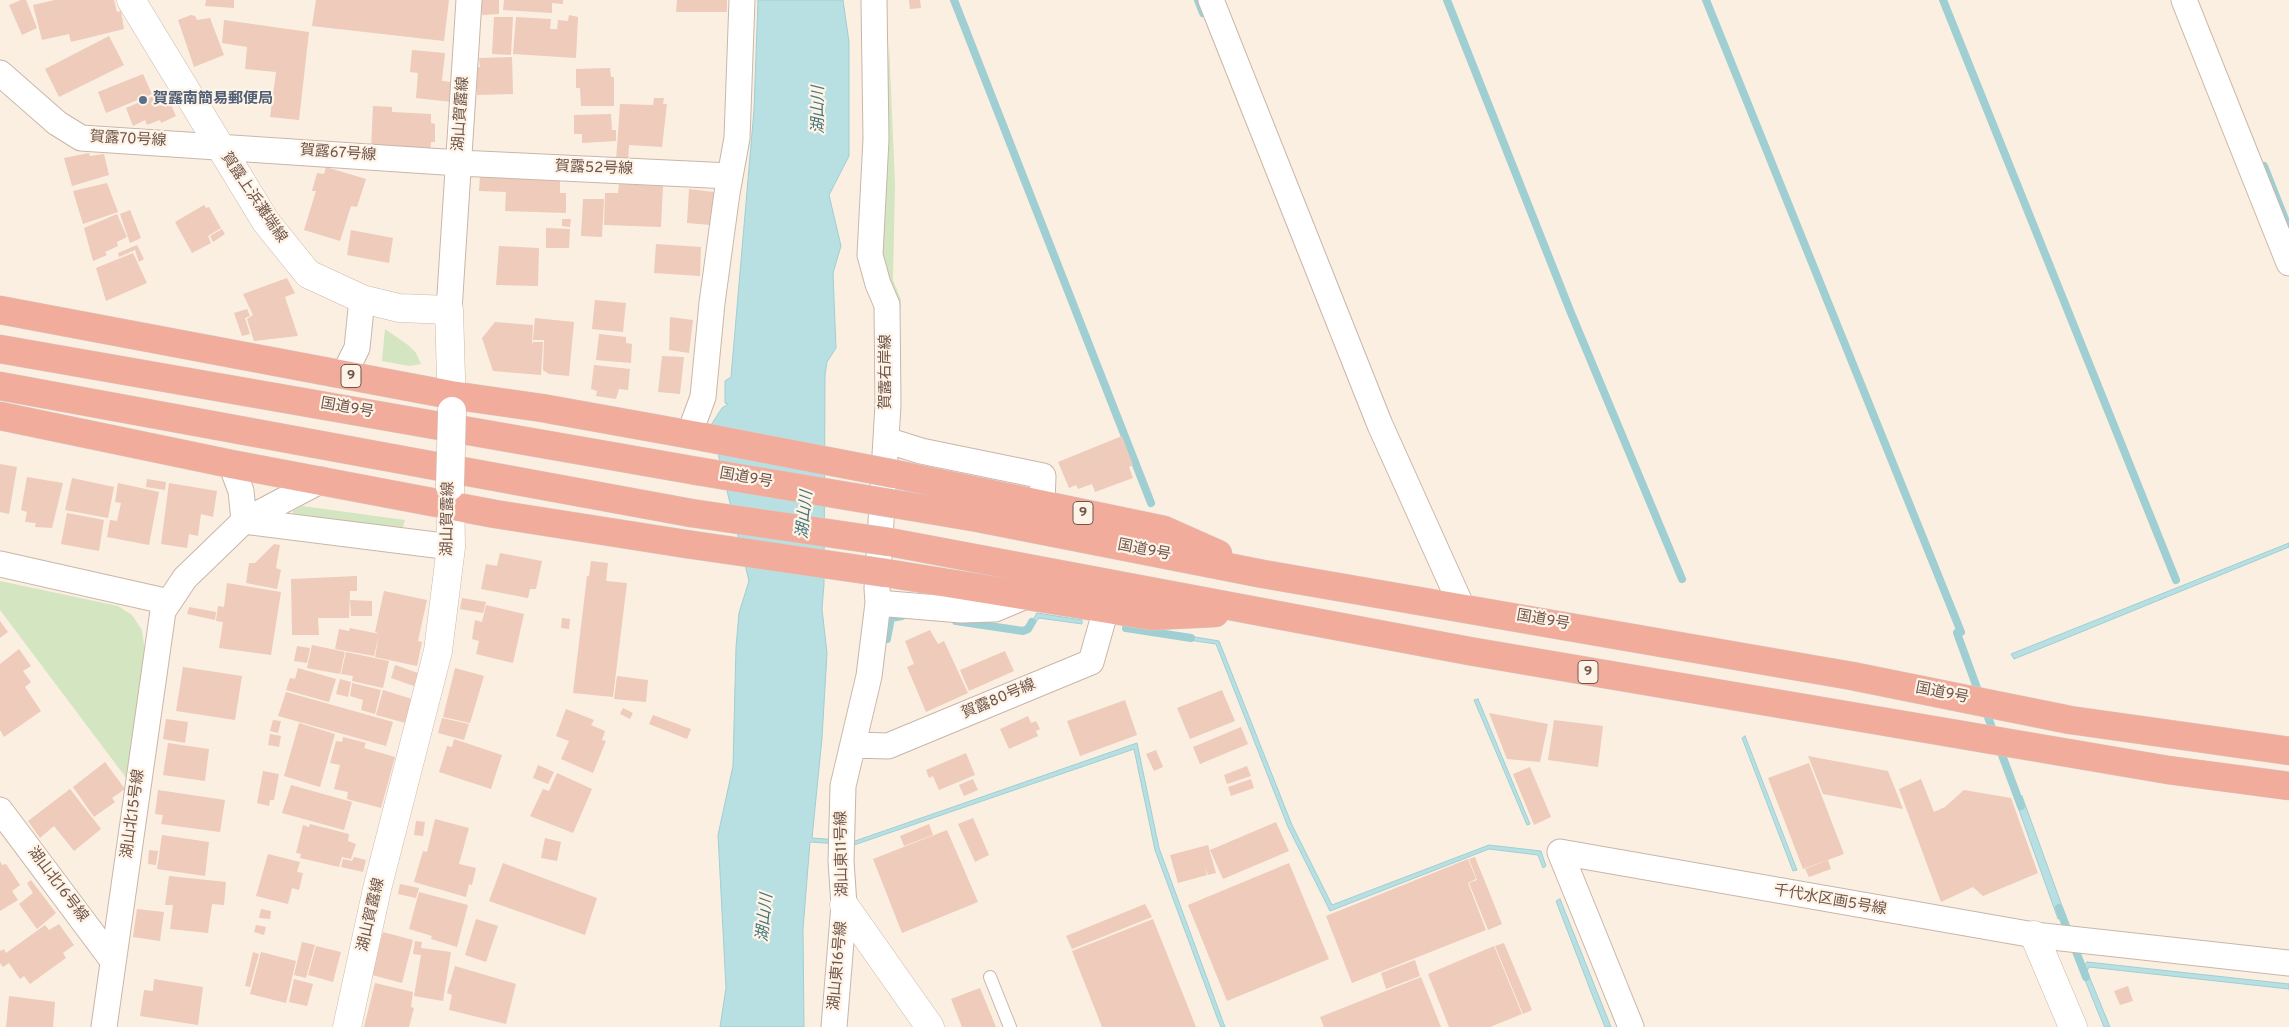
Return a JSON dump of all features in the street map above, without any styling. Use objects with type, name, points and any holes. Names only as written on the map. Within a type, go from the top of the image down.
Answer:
[{"type":"highway","name":"9","points":[[0,310],[86,328],[344,374],[451,403],[542,408],[895,474],[1042,504],[1164,530],[1263,574]]},
{"type":"highway","name":"国道9号","points":[[0,349],[697,471],[978,518],[1263,574],[1852,676],[2070,720],[2289,751]]},
{"type":"highway","name":"9","points":[[0,386],[691,513],[889,542],[1498,656],[2168,770],[2289,786]]},
{"type":"highway","name":"9","points":[[0,416],[231,464],[322,480],[450,496],[686,544],[886,573],[1151,616],[1258,611]]},
{"type":"street","name":"賀露上浜灘端線","points":[[130,0],[266,222],[308,274],[362,299],[399,308],[449,310]]},
{"type":"street","name":"湖山賀露線","points":[[347,1027],[378,889],[436,659],[451,547],[449,310],[469,0]]},
{"type":"street","points":[[696,436],[704,398],[712,303],[737,138],[742,0]]},
{"type":"street","name":"賀露右岸線","points":[[854,745],[869,676],[878,603],[877,588],[886,440],[887,305],[878,284],[870,255],[876,139],[874,0]]},
{"type":"street","points":[[1210,0],[1380,425],[1462,607]]},
{"type":"street","points":[[2184,0],[2289,263]]},
{"type":"street","name":"賀露70号線","points":[[0,73],[57,123],[81,138],[218,145]]},
{"type":"street","name":"賀露67号線","points":[[218,145],[459,162]]},
{"type":"street","name":"賀露52号線","points":[[459,162],[730,176]]},
{"type":"street","points":[[344,374],[357,348],[362,299]]},
{"type":"street","points":[[886,440],[921,451],[1043,476],[1042,504]]},
{"type":"street","points":[[231,464],[241,492],[244,521],[451,547]]},
{"type":"street","name":"湖山北15号線","points":[[104,1027],[163,611],[185,578],[244,521],[322,480]]},
{"type":"street","points":[[0,564],[169,602]]},
{"type":"street","points":[[878,603],[961,610],[996,609],[1026,596]]},
{"type":"street","name":"賀露80号線","points":[[854,745],[888,746],[1091,662],[1106,609]]},
{"type":"street","name":"湖山東11号線","points":[[854,745],[842,786],[841,861],[844,905],[930,1027]]},
{"type":"street","name":"湖山北16号線","points":[[0,810],[113,961]]},
{"type":"street","name":"千代水区画5号線","points":[[1631,1027],[1560,852],[2034,935],[2289,963]]},
{"type":"street","name":"湖山東16号線","points":[[834,1027],[844,905]]},
{"type":"street","points":[[2034,935],[2073,1027]]},
{"type":"lane","points":[[990,977],[1010,1027]]},
{"type":"green space","points":[[889,44],[895,184],[893,280],[901,300],[899,331],[879,252]]},
{"type":"green space","points":[[385,329],[408,345],[416,353],[421,364],[409,366],[382,361]]},
{"type":"green space","points":[[302,506],[405,520],[403,527],[395,531],[294,518],[293,511]]},
{"type":"green space","points":[[0,581],[118,606],[132,615],[142,630],[145,652],[127,779],[0,610]]},
{"type":"water","name":"湖山川","points":[[758,0],[843,0],[849,42],[849,156],[829,195],[841,246],[833,273],[836,348],[827,362],[825,375],[824,584],[822,609],[827,653],[822,738],[812,838],[855,841],[1137,743],[1159,848],[1225,1027],[1221,1027],[1218,1020],[1155,850],[1134,749],[854,845],[810,842],[803,929],[804,1027],[720,1027],[726,988],[718,835],[733,766],[736,647],[739,613],[749,581],[711,425],[722,408],[728,404],[725,403],[725,381],[731,377],[754,110]]},
{"type":"water","points":[[2289,543],[2289,547],[2014,659],[2011,654]]},
{"type":"water","points":[[1037,613],[1082,620],[1082,624],[1039,618],[1030,630],[1026,631]]},
{"type":"water","points":[[1183,635],[1219,641],[1292,825],[1332,905],[1489,845],[1541,851],[1546,866],[1543,868],[1538,855],[1489,849],[1330,911],[1288,827],[1216,644],[1182,639]]},
{"type":"water","points":[[1478,699],[1530,824],[1527,825],[1474,700]]},
{"type":"water","points":[[1745,736],[1797,870],[1793,871],[1742,738]]},
{"type":"water","points":[[2022,796],[2066,917],[2058,919],[2015,799]]},
{"type":"water","points":[[1560,899],[1611,1027],[1605,1027],[1593,997],[1556,901]]},
{"type":"water","points":[[2087,962],[2289,984],[2289,989],[2089,967],[2087,971],[2110,1027],[2104,1027],[2081,970]]},
{"type":"building","points":[[26,0],[37,28],[22,35],[9,5]]},
{"type":"building","points":[[55,0],[114,0],[117,12],[121,11],[124,29],[71,42],[69,34],[42,40],[33,5]]},
{"type":"building","points":[[206,0],[234,0],[234,8],[205,6]]},
{"type":"building","points":[[316,0],[449,0],[444,41],[312,26]]},
{"type":"building","points":[[481,0],[499,0],[499,14],[482,15]]},
{"type":"building","points":[[504,0],[563,0],[563,4],[552,3],[552,13],[503,10]]},
{"type":"building","points":[[677,0],[727,0],[727,12],[676,12]]},
{"type":"building","points":[[909,0],[920,0],[921,8],[910,9]]},
{"type":"building","points":[[191,15],[195,16],[197,20],[210,18],[224,55],[194,67],[178,20]]},
{"type":"building","points":[[569,15],[578,17],[576,58],[513,54],[516,17],[551,19],[550,29],[557,29],[558,20],[568,21]]},
{"type":"building","points":[[494,17],[513,17],[511,55],[492,54]]},
{"type":"building","points":[[224,20],[309,32],[299,120],[270,117],[276,72],[245,69],[247,47],[222,43]]},
{"type":"building","points":[[109,36],[124,65],[59,97],[45,69]]},
{"type":"building","points":[[412,50],[445,53],[442,81],[453,82],[452,102],[416,98],[418,73],[410,72]]},
{"type":"building","points":[[512,57],[513,94],[477,95],[476,67],[480,67],[479,58]]},
{"type":"building","points":[[610,68],[611,77],[614,77],[614,106],[581,106],[580,88],[576,88],[576,69]]},
{"type":"building","points":[[143,74],[152,94],[106,113],[98,92]]},
{"type":"building","points":[[165,91],[176,116],[161,123],[160,120],[147,125],[145,120],[133,126],[126,108]]},
{"type":"building","points":[[654,98],[664,98],[663,104],[667,104],[662,147],[629,145],[628,161],[616,161],[620,104],[653,105]]},
{"type":"building","points":[[373,106],[392,107],[392,112],[431,114],[431,123],[435,124],[435,142],[431,142],[430,154],[371,150]]},
{"type":"building","points":[[611,114],[612,130],[616,130],[616,141],[582,143],[582,134],[574,134],[574,115]]},
{"type":"building","points":[[89,153],[90,156],[104,154],[109,175],[72,186],[64,158]]},
{"type":"building","points":[[326,167],[366,179],[357,207],[351,206],[340,241],[304,230],[316,191],[312,191],[317,173],[324,174]]},
{"type":"building","points":[[480,176],[560,180],[560,193],[566,193],[566,213],[505,211],[506,192],[479,191]]},
{"type":"building","points":[[107,183],[118,212],[83,224],[73,191]]},
{"type":"building","points":[[619,184],[663,186],[661,227],[604,225],[605,193],[618,193]]},
{"type":"building","points":[[689,189],[714,192],[711,225],[687,223]]},
{"type":"building","points":[[583,199],[604,199],[602,237],[581,236]]},
{"type":"building","points":[[204,205],[206,208],[209,207],[221,228],[208,236],[211,243],[192,253],[175,222]]},
{"type":"building","points":[[130,210],[141,238],[130,243],[120,214]]},
{"type":"building","points":[[117,214],[127,237],[117,242],[118,246],[105,252],[107,255],[93,261],[84,228]]},
{"type":"building","points":[[562,219],[571,219],[570,227],[562,226]]},
{"type":"building","points":[[546,228],[570,229],[569,248],[546,248]]},
{"type":"building","points":[[222,229],[225,234],[213,242],[210,236]]},
{"type":"building","points":[[351,230],[393,238],[389,263],[347,255]]},
{"type":"building","points":[[656,244],[701,247],[700,276],[654,273]]},
{"type":"building","points":[[137,245],[144,259],[139,262],[135,250],[119,257],[118,253]]},
{"type":"building","points":[[499,246],[539,248],[538,286],[496,285]]},
{"type":"building","points":[[133,253],[147,283],[106,301],[96,268]]},
{"type":"building","points":[[287,278],[295,293],[285,297],[298,336],[254,341],[247,319],[253,315],[243,294]]},
{"type":"building","points":[[595,300],[626,303],[623,332],[592,329]]},
{"type":"building","points":[[247,309],[250,316],[245,318],[250,334],[242,336],[234,313]]},
{"type":"building","points":[[670,317],[693,320],[689,353],[669,350]]},
{"type":"building","points":[[535,318],[574,322],[569,376],[549,374],[543,370],[544,340],[533,340]]},
{"type":"building","points":[[495,322],[533,325],[532,344],[533,342],[543,342],[541,375],[493,371],[482,338]]},
{"type":"building","points":[[599,334],[626,337],[626,343],[632,344],[631,363],[596,360]]},
{"type":"building","points":[[662,356],[684,357],[680,394],[658,392]]},
{"type":"building","points":[[594,365],[630,369],[628,390],[619,389],[616,399],[596,396],[597,391],[591,389]]},
{"type":"building","points":[[1122,436],[1133,465],[1129,467],[1133,478],[1095,492],[1092,484],[1078,489],[1076,485],[1069,488],[1058,462]]},
{"type":"building","points":[[0,464],[17,467],[9,514],[0,512]]},
{"type":"building","points":[[27,477],[63,483],[52,528],[35,527],[36,523],[25,522],[27,512],[21,510]]},
{"type":"building","points":[[72,478],[114,487],[108,518],[65,510]]},
{"type":"building","points":[[147,479],[166,482],[165,490],[146,487]]},
{"type":"building","points":[[118,483],[159,492],[149,545],[107,537],[110,520],[117,521],[121,503],[115,502]]},
{"type":"building","points":[[169,483],[217,491],[213,517],[201,514],[198,536],[189,534],[187,548],[161,544]]},
{"type":"building","points":[[67,513],[104,520],[99,551],[61,544]]},
{"type":"building","points":[[274,544],[280,545],[276,568],[281,570],[277,589],[246,583],[249,563],[255,563]]},
{"type":"building","points":[[500,553],[542,561],[536,589],[530,589],[528,598],[481,589],[486,564],[497,566]]},
{"type":"building","points":[[591,561],[608,563],[606,581],[627,583],[613,697],[573,693],[587,576],[589,576]]},
{"type":"building","points":[[357,576],[357,591],[350,591],[349,618],[318,618],[319,635],[292,635],[291,579]]},
{"type":"building","points":[[227,583],[281,592],[271,655],[219,648],[223,622],[216,621],[218,606],[224,607]]},
{"type":"building","points":[[384,591],[427,600],[418,641],[422,642],[417,666],[375,657],[379,634],[375,632]]},
{"type":"building","points":[[462,598],[486,602],[483,613],[460,609]]},
{"type":"building","points":[[350,600],[372,601],[372,616],[351,616]]},
{"type":"building","points":[[486,605],[524,614],[513,663],[476,654],[479,641],[472,639],[475,620],[482,622]]},
{"type":"building","points":[[189,607],[216,612],[215,620],[187,614]]},
{"type":"building","points":[[562,618],[570,619],[569,629],[561,628]]},
{"type":"building","points":[[0,621],[8,632],[0,638]]},
{"type":"building","points":[[350,628],[379,634],[374,656],[335,649],[339,629],[349,631]]},
{"type":"building","points":[[930,630],[938,644],[944,641],[968,693],[926,712],[907,667],[914,664],[905,641]]},
{"type":"building","points":[[312,645],[345,652],[340,674],[307,668]]},
{"type":"building","points":[[297,646],[310,648],[307,663],[294,661]]},
{"type":"building","points":[[19,649],[31,666],[23,671],[31,682],[25,687],[41,711],[4,737],[0,730],[0,664]]},
{"type":"building","points":[[1005,651],[1014,671],[969,691],[960,670]]},
{"type":"building","points":[[346,652],[389,661],[383,688],[352,681],[353,676],[341,674]]},
{"type":"building","points":[[395,665],[418,673],[414,686],[391,678]]},
{"type":"building","points":[[183,667],[242,676],[235,720],[176,711]]},
{"type":"building","points":[[298,668],[336,679],[329,702],[286,690],[290,678],[295,679]]},
{"type":"building","points":[[455,668],[484,676],[470,723],[443,717]]},
{"type":"building","points":[[617,676],[648,680],[646,702],[614,699]]},
{"type":"building","points":[[340,679],[351,682],[348,697],[336,694]]},
{"type":"building","points":[[352,683],[381,690],[375,714],[361,710],[363,700],[350,696]]},
{"type":"building","points":[[383,690],[412,699],[406,723],[376,715]]},
{"type":"building","points":[[1222,690],[1235,721],[1190,739],[1177,708]]},
{"type":"building","points":[[286,692],[393,722],[386,746],[278,716]]},
{"type":"building","points":[[1125,700],[1137,735],[1080,756],[1067,721]]},
{"type":"building","points":[[623,708],[633,713],[630,719],[620,714]]},
{"type":"building","points":[[566,709],[594,720],[591,725],[605,731],[602,740],[606,741],[593,773],[561,759],[569,741],[556,736]]},
{"type":"building","points":[[1489,713],[1548,724],[1540,762],[1507,759]]},
{"type":"building","points":[[653,715],[691,729],[687,739],[649,724]]},
{"type":"building","points":[[1028,716],[1031,723],[1036,721],[1040,729],[1036,731],[1038,736],[1009,749],[1000,729]]},
{"type":"building","points":[[442,718],[469,724],[464,740],[438,733]]},
{"type":"building","points":[[166,719],[188,722],[185,743],[163,739]]},
{"type":"building","points":[[273,720],[281,721],[278,733],[270,731]]},
{"type":"building","points":[[1554,720],[1603,726],[1598,767],[1548,760]]},
{"type":"building","points":[[299,723],[335,734],[320,787],[284,776]]},
{"type":"building","points":[[1241,727],[1248,744],[1200,764],[1193,747]]},
{"type":"building","points":[[270,734],[281,736],[279,747],[268,745]]},
{"type":"building","points":[[343,737],[366,743],[364,748],[395,757],[381,808],[347,799],[348,792],[334,789],[340,765],[330,763],[336,741],[342,742]]},
{"type":"building","points":[[454,739],[502,755],[491,789],[439,772],[447,746],[452,747]]},
{"type":"building","points":[[168,743],[209,749],[205,781],[163,775]]},
{"type":"building","points":[[1156,750],[1163,767],[1154,771],[1146,754]]},
{"type":"building","points":[[966,753],[975,775],[939,790],[933,776],[929,778],[926,770]]},
{"type":"building","points":[[1808,756],[1888,771],[1903,809],[1823,794]]},
{"type":"building","points":[[105,762],[125,789],[112,798],[115,802],[94,817],[73,787]]},
{"type":"building","points":[[1809,763],[1844,854],[1803,869],[1768,778]]},
{"type":"building","points":[[538,765],[554,772],[548,784],[533,778]]},
{"type":"building","points":[[1247,766],[1251,776],[1227,784],[1224,775]]},
{"type":"building","points":[[1530,767],[1551,817],[1534,825],[1513,774]]},
{"type":"building","points":[[263,771],[279,774],[274,800],[270,800],[269,806],[257,803]]},
{"type":"building","points":[[557,773],[592,789],[573,833],[530,816],[543,789],[549,791]]},
{"type":"building","points":[[973,779],[978,790],[964,796],[959,785]]},
{"type":"building","points":[[1251,779],[1254,788],[1231,796],[1228,787]]},
{"type":"building","points":[[1921,779],[1934,812],[1945,807],[1964,790],[2011,798],[2038,873],[1983,896],[1973,887],[1941,902],[1899,789]]},
{"type":"building","points":[[291,785],[352,802],[344,830],[282,813]]},
{"type":"building","points":[[70,789],[101,829],[74,851],[54,826],[40,838],[28,821]]},
{"type":"building","points":[[158,790],[225,800],[220,832],[161,824],[163,815],[155,814]]},
{"type":"building","points":[[973,818],[989,855],[975,862],[958,824]]},
{"type":"building","points":[[435,819],[469,828],[459,864],[476,868],[472,885],[469,884],[466,897],[414,882],[423,851],[427,852]]},
{"type":"building","points":[[416,821],[425,822],[423,836],[414,835]]},
{"type":"building","points":[[1276,822],[1289,851],[1223,879],[1210,850]]},
{"type":"building","points":[[310,824],[349,834],[348,841],[356,844],[351,859],[342,857],[339,867],[300,858],[301,854],[296,853],[303,825],[309,827]]},
{"type":"building","points":[[929,824],[933,835],[904,846],[900,836]]},
{"type":"building","points":[[947,830],[978,902],[902,933],[873,859]]},
{"type":"building","points":[[162,835],[209,842],[205,876],[157,869]]},
{"type":"building","points":[[545,838],[561,842],[557,861],[541,858]]},
{"type":"building","points":[[1208,845],[1216,873],[1208,875],[1205,867],[1207,875],[1178,883],[1170,855]]},
{"type":"building","points":[[149,850],[158,851],[156,865],[148,864]]},
{"type":"building","points":[[268,854],[300,862],[297,872],[303,873],[299,890],[292,888],[288,904],[256,896]]},
{"type":"building","points":[[354,857],[366,860],[363,872],[341,867],[343,859],[352,861]]},
{"type":"building","points":[[1475,857],[1502,924],[1488,930],[1469,883],[1477,880],[1469,859]]},
{"type":"building","points":[[1468,859],[1476,879],[1468,883],[1486,930],[1352,983],[1326,916]]},
{"type":"building","points":[[1828,860],[1831,869],[1809,877],[1805,869]]},
{"type":"building","points":[[0,861],[2,865],[6,864],[20,885],[12,891],[18,900],[0,911]]},
{"type":"building","points":[[503,863],[597,898],[585,935],[489,901]]},
{"type":"building","points":[[1289,863],[1329,959],[1227,1001],[1188,905]]},
{"type":"building","points":[[169,876],[226,882],[224,905],[212,904],[208,933],[170,929],[173,905],[165,905]]},
{"type":"building","points":[[31,880],[56,913],[37,929],[19,904],[33,893],[27,883]]},
{"type":"building","points":[[400,884],[419,888],[416,898],[398,894]]},
{"type":"building","points":[[419,892],[468,905],[457,947],[431,939],[432,936],[409,929]]},
{"type":"building","points":[[1145,904],[1152,917],[1072,949],[1066,936]]},
{"type":"building","points":[[137,909],[164,912],[160,941],[133,937]]},
{"type":"building","points":[[261,909],[271,911],[270,919],[259,918]]},
{"type":"building","points":[[476,919],[498,926],[486,962],[465,955]]},
{"type":"building","points":[[1153,919],[1196,1027],[1102,1027],[1072,951]]},
{"type":"building","points":[[59,924],[74,945],[63,953],[66,958],[30,984],[24,976],[20,979],[9,963],[3,967],[0,963],[0,951],[4,949],[6,953],[45,925],[49,930]]},
{"type":"building","points":[[256,925],[266,927],[264,935],[254,932]]},
{"type":"building","points":[[383,932],[413,940],[402,983],[372,975]]},
{"type":"building","points":[[415,941],[422,942],[421,948],[451,952],[443,1001],[414,996],[421,955],[413,954]]},
{"type":"building","points":[[302,942],[315,945],[306,978],[294,975]]},
{"type":"building","points":[[1504,943],[1532,1010],[1523,1014],[1495,946]]},
{"type":"building","points":[[316,946],[341,952],[333,982],[308,975]]},
{"type":"building","points":[[1494,946],[1522,1014],[1490,1027],[1449,1027],[1428,974]]},
{"type":"building","points":[[253,952],[259,954],[250,987],[245,986]]},
{"type":"building","points":[[261,952],[296,961],[286,1003],[250,994]]},
{"type":"building","points":[[1415,960],[1420,976],[1386,989],[1381,973]]},
{"type":"building","points":[[455,966],[516,984],[506,1024],[449,1010],[452,995],[447,993]]},
{"type":"building","points":[[1421,977],[1441,1027],[1324,1027],[1320,1017]]},
{"type":"building","points":[[154,979],[203,987],[198,1025],[140,1016],[144,990],[153,991]]},
{"type":"building","points":[[294,979],[313,984],[307,1006],[289,1002]]},
{"type":"building","points":[[375,983],[413,992],[411,1007],[414,1008],[409,1027],[364,1027]]},
{"type":"building","points":[[2128,986],[2133,1001],[2120,1005],[2114,991]]},
{"type":"building","points":[[980,988],[996,1027],[962,1027],[951,999]]},
{"type":"building","points":[[9,996],[55,1002],[53,1027],[6,1027]]},
{"type":"waterway","points":[[954,0],[1151,503]]},
{"type":"waterway","points":[[1198,0],[1203,13]]},
{"type":"waterway","points":[[1447,0],[1571,313],[1682,579]]},
{"type":"waterway","points":[[1706,0],[1961,632],[1957,633],[1980,696]]},
{"type":"waterway","points":[[1943,0],[2176,580]]},
{"type":"waterway","points":[[2264,166],[2289,229]]},
{"type":"waterway","points":[[887,639],[891,618],[902,616]]},
{"type":"waterway","points":[[956,621],[1023,631],[1028,629],[1032,622]]},
{"type":"waterway","points":[[1126,628],[1191,638]]},
{"type":"waterway","points":[[1985,709],[1995,736]]},
{"type":"waterway","points":[[1999,747],[2021,806]]},
{"type":"waterway","points":[[2059,908],[2086,977]]},
{"type":"place","name":"賀露南簡易郵便局","points":[[143,100]]}]
